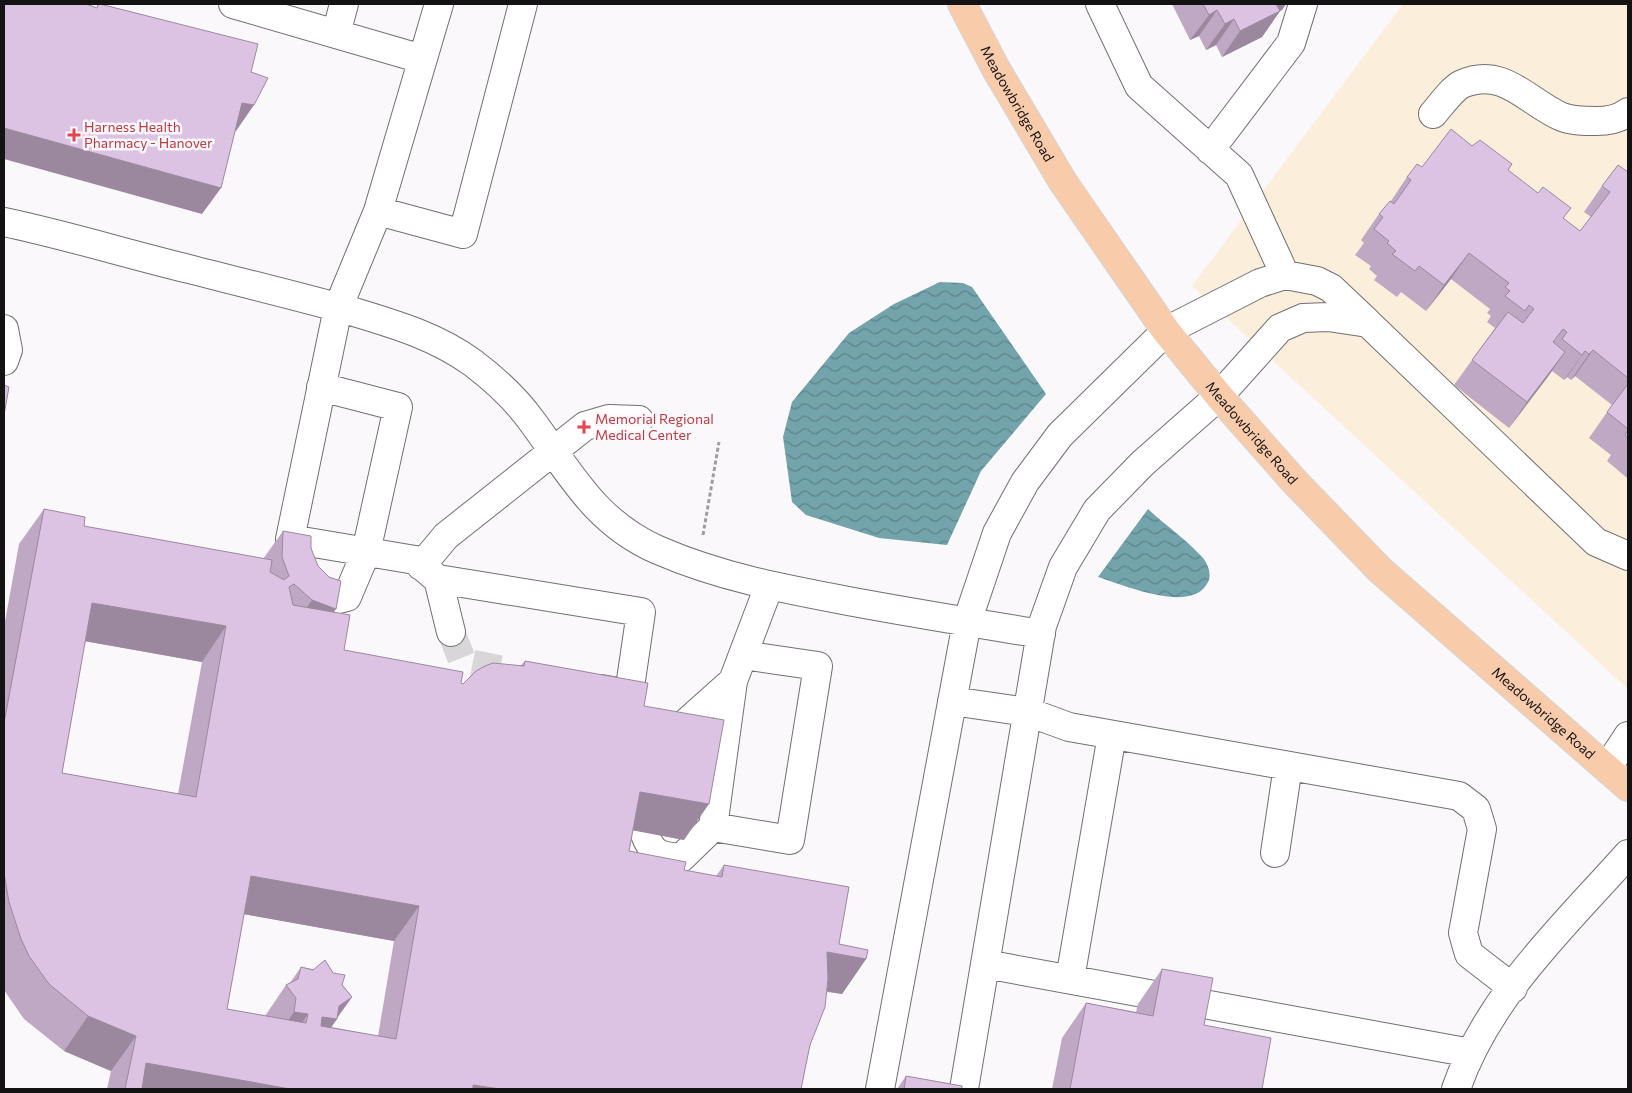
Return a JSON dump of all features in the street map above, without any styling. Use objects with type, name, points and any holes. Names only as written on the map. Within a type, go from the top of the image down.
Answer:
[{"type":"main road","name":"Meadowbridge Road","points":[[962,4],[996,69],[1063,182],[1166,331],[1218,396],[1293,480],[1386,576],[1628,787]]},
{"type":"lane","points":[[233,4],[261,8],[336,34],[422,59]]},
{"type":"lane","points":[[336,34],[344,4]]},
{"type":"lane","points":[[321,387],[398,408],[366,552],[347,596],[327,602],[309,595],[294,577],[290,539],[321,387],[338,308],[378,212],[438,4]]},
{"type":"lane","points":[[378,212],[464,234],[522,4]]},
{"type":"lane","points":[[1100,4],[1139,86],[1239,175],[1285,276]]},
{"type":"lane","points":[[1210,150],[1291,43],[1303,4]]},
{"type":"lane","points":[[1433,114],[1460,85],[1481,78],[1505,82],[1542,107],[1564,118],[1604,121],[1622,117],[1628,112]]},
{"type":"lane","points":[[4,222],[46,231],[338,308],[400,326],[425,336],[472,363],[506,392],[530,419],[586,498],[618,526],[655,549],[716,573],[769,586],[1041,634]]},
{"type":"lane","points":[[880,1089],[967,622],[997,533],[1025,482],[1060,435],[1166,331],[1260,283],[1285,276],[1317,281],[1331,288],[1596,542],[1628,556]]},
{"type":"lane","points":[[964,1089],[1041,634],[1064,567],[1097,510],[1143,463],[1218,396],[1280,328],[1304,318],[1328,317],[1368,323]]},
{"type":"lane","points":[[4,329],[8,350],[4,361]]},
{"type":"lane","points":[[430,573],[446,536],[585,426],[609,419],[639,420]]},
{"type":"lane","points":[[290,539],[415,560],[430,573],[451,632]]},
{"type":"lane","points":[[430,573],[642,612],[630,687],[618,692],[580,685]]},
{"type":"lane","points":[[644,832],[650,848],[662,857],[681,858],[713,827],[733,681],[769,586]]},
{"type":"lane","points":[[713,827],[790,840],[818,666],[743,655]]},
{"type":"lane","points":[[658,748],[733,681]]},
{"type":"lane","points":[[952,701],[1028,712],[1070,727],[1112,735],[1459,796],[1476,809],[1482,829],[1463,933],[1469,954],[1513,988]]},
{"type":"lane","points":[[1070,979],[1112,735]]},
{"type":"lane","points":[[1607,768],[1628,736]]},
{"type":"lane","points":[[1275,853],[1288,766]]},
{"type":"lane","points":[[1456,1089],[1471,1052],[1488,1020],[1542,950],[1628,854]]},
{"type":"lane","points":[[985,964],[1070,979],[1119,1001],[1212,1018],[1471,1052]]},
{"type":"path","points":[[698,565],[719,442]]},
{"type":"shaded area","points":[[1403,4],[1628,4],[1628,689],[1192,286]]},
{"type":"water","points":[[940,282],[963,283],[972,287],[1046,394],[981,471],[947,545],[879,538],[806,515],[792,502],[783,437],[792,402],[849,333],[894,304]]},
{"type":"water","points":[[1148,509],[1205,560],[1210,576],[1200,592],[1188,596],[1157,595],[1098,577]]},
{"type":"building","points":[[4,4],[86,4],[97,8],[98,4],[100,4],[258,44],[251,72],[268,78],[254,105],[242,103],[221,188],[4,128]]},
{"type":"building","points":[[1203,4],[1276,4],[1280,11],[1240,31],[1234,19],[1225,24],[1217,10],[1209,15]]},
{"type":"building","points":[[1451,129],[1472,146],[1480,140],[1512,164],[1508,170],[1538,193],[1543,187],[1571,208],[1563,218],[1580,231],[1610,192],[1602,186],[1618,165],[1628,172],[1628,378],[1593,350],[1589,354],[1585,351],[1582,355],[1562,339],[1567,332],[1563,329],[1553,342],[1565,352],[1527,402],[1472,360],[1508,312],[1523,323],[1534,309],[1529,305],[1525,311],[1505,296],[1510,291],[1505,287],[1509,283],[1469,253],[1444,285],[1419,266],[1415,271],[1392,254],[1396,251],[1387,243],[1389,241],[1374,229],[1383,217],[1379,214],[1390,201],[1394,204],[1411,180],[1407,177],[1417,164],[1422,167]]},
{"type":"building","points":[[1628,384],[1628,429],[1607,412]]},
{"type":"building","points":[[4,385],[9,387],[4,415]]},
{"type":"building","points":[[44,509],[85,517],[84,526],[272,560],[270,572],[284,580],[289,576],[282,557],[283,531],[311,536],[311,548],[318,566],[329,577],[341,581],[336,609],[312,600],[294,584],[289,587],[293,605],[350,615],[344,650],[463,672],[461,683],[463,684],[476,671],[493,663],[524,666],[525,661],[648,683],[644,706],[724,720],[709,804],[640,792],[629,851],[686,862],[684,870],[722,877],[724,865],[849,887],[839,944],[868,950],[866,959],[827,952],[828,979],[825,1007],[810,1045],[801,1089],[500,1089],[473,1085],[473,1089],[290,1089],[146,1063],[142,1089],[125,1089],[136,1036],[88,1016],[49,984],[29,956],[21,939],[9,902],[4,873],[4,723]],"holes":[[[92,603],[226,626],[196,797],[62,773]],[[251,876],[419,906],[396,1039],[321,1026],[322,1017],[337,1019],[339,1006],[352,997],[342,985],[345,975],[333,973],[325,960],[313,970],[301,967],[298,979],[286,985],[296,998],[294,1012],[308,1014],[306,1023],[227,1009]]]},
{"type":"building","points":[[1162,969],[1213,978],[1204,1025],[1271,1038],[1262,1089],[1070,1089],[1086,1003],[1153,1016]]},
{"type":"building","points":[[906,1076],[962,1086],[962,1089],[904,1089]]},
{"type":"tunnel","points":[[451,632],[463,662],[504,670]]},
{"type":"place","name":"Harness Health Pharmacy - Hanover","points":[[74,135]]},
{"type":"place","name":"Memorial Regional Medical Center","points":[[584,427]]}]
